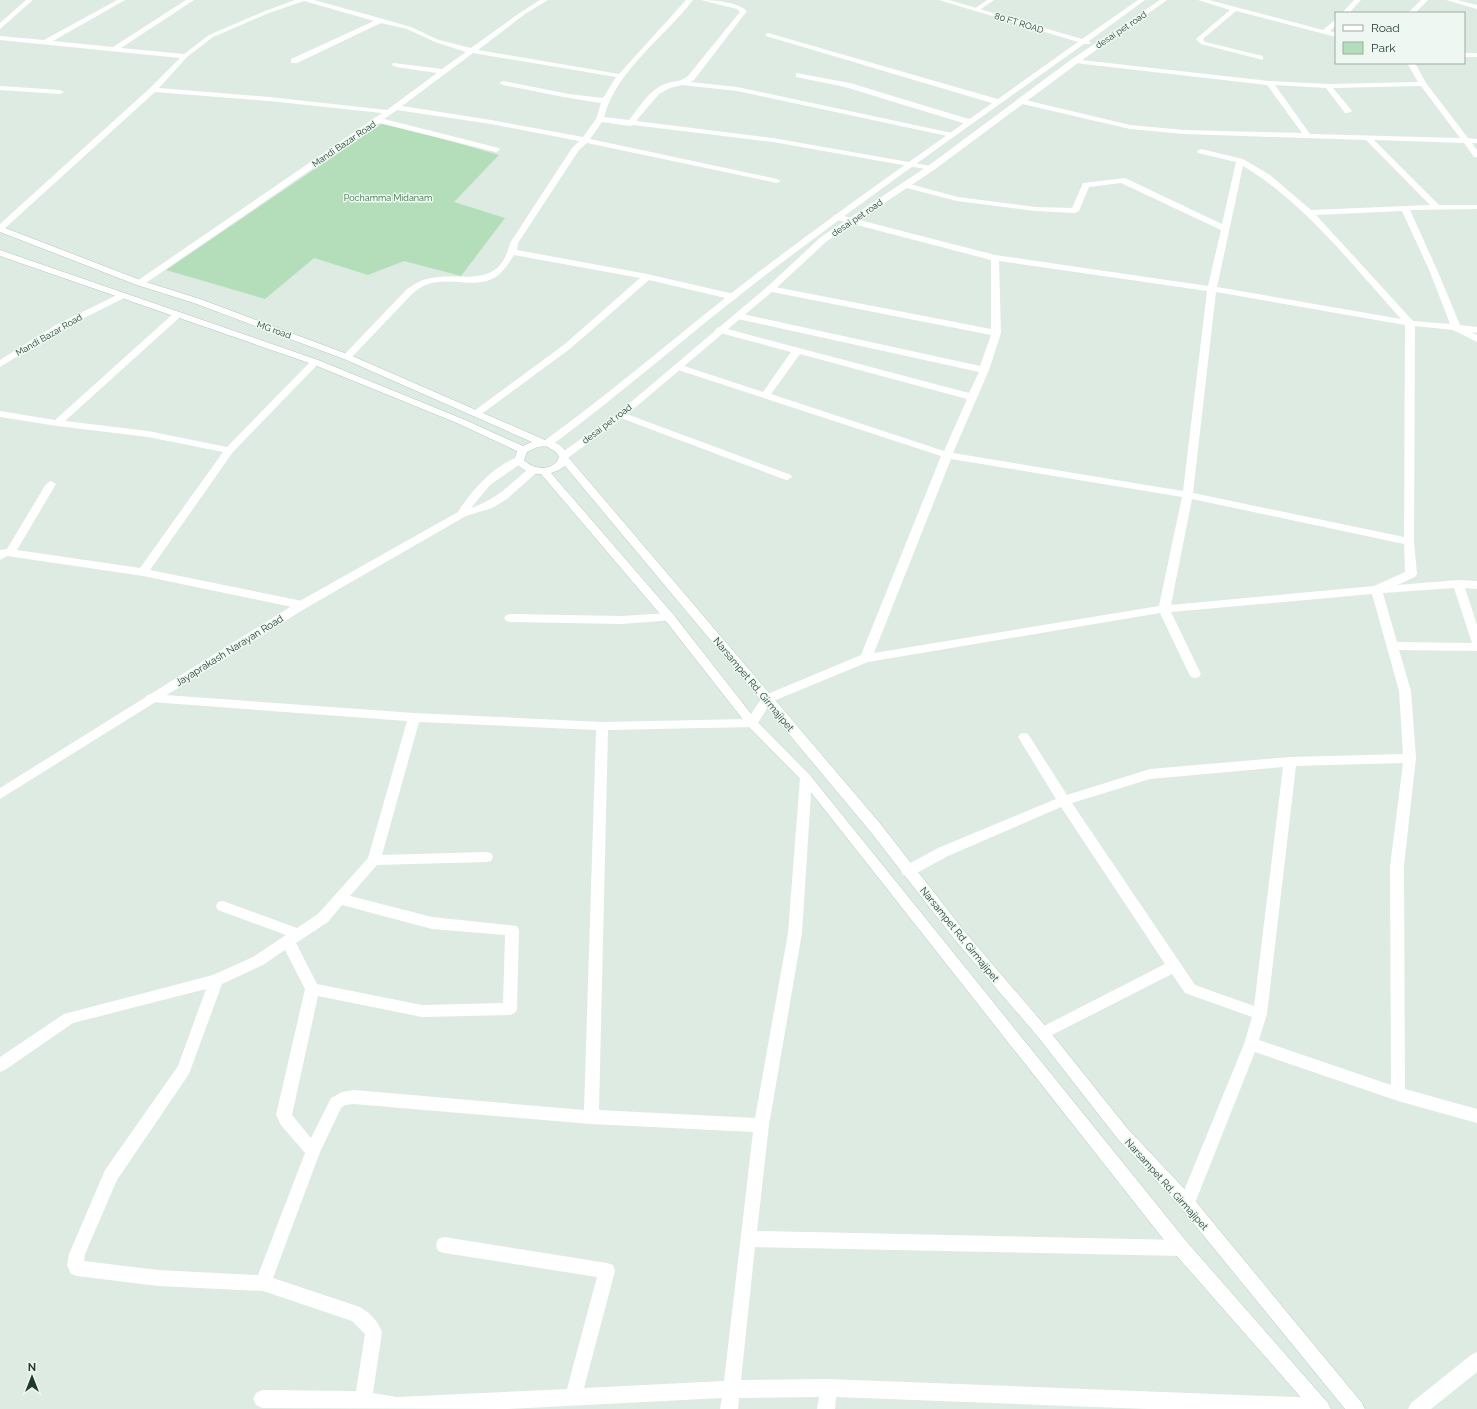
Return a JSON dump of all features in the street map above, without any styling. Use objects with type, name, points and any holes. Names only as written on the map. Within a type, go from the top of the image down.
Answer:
[{"type":"street","points":[[0,27],[30,0]]},
{"type":"street","points":[[46,42],[122,0]]},
{"type":"street","points":[[114,49],[191,0]]},
{"type":"street","points":[[0,228],[153,90],[185,56],[211,36],[267,12],[301,0]]},
{"type":"street","points":[[306,0],[381,20],[416,31],[437,41],[472,51],[621,76]]},
{"type":"street","name":"Mandi Bazar Road","points":[[140,283],[378,120],[523,13],[544,0]]},
{"type":"street","points":[[347,357],[410,292],[422,283],[432,280],[478,280],[491,276],[502,267],[512,252],[514,243],[576,148],[585,140],[600,119],[605,101],[621,76],[690,0]]},
{"type":"street","points":[[684,84],[744,11],[739,8],[704,0]]},
{"type":"street","name":"80 FT ROAD","points":[[942,0],[1097,46]]},
{"type":"street","points":[[976,10],[991,0]]},
{"type":"street","name":"desai pet road","points":[[545,443],[594,409],[837,217],[1142,0]]},
{"type":"street","name":"desai pet road","points":[[565,457],[621,415],[770,289],[824,239],[931,168],[1097,46],[1164,0]]},
{"type":"street","points":[[1201,0],[1335,35]]},
{"type":"street","points":[[1346,12],[1358,0]]},
{"type":"street","points":[[1411,12],[1425,0]]},
{"type":"street","points":[[1449,0],[1477,7]]},
{"type":"street","points":[[1235,9],[1199,40],[1260,58]]},
{"type":"street","points":[[294,62],[381,20]]},
{"type":"street","points":[[1324,32],[1335,22]]},
{"type":"street","points":[[768,35],[998,102]]},
{"type":"street","points":[[0,38],[185,56]]},
{"type":"street","points":[[1465,55],[1477,55]]},
{"type":"street","points":[[1075,62],[1269,83],[1328,86],[1423,84]]},
{"type":"street","points":[[1412,64],[1423,84],[1477,155]]},
{"type":"street","points":[[396,65],[445,72]]},
{"type":"street","points":[[799,75],[847,85],[969,122]]},
{"type":"street","points":[[503,83],[569,96],[605,101]]},
{"type":"street","points":[[1269,83],[1307,135]]},
{"type":"street","points":[[630,124],[659,91],[667,86],[684,84],[737,89],[952,135]]},
{"type":"street","points":[[1328,86],[1348,111]]},
{"type":"street","points":[[0,88],[60,92]]},
{"type":"street","points":[[153,90],[392,110],[491,122],[778,180]]},
{"type":"street","points":[[1021,101],[1130,127],[1184,132],[1477,141]]},
{"type":"street","points":[[600,119],[630,124],[773,140],[931,168]]},
{"type":"street","points":[[378,120],[496,150]]},
{"type":"street","points":[[1367,137],[1436,207]]},
{"type":"street","points":[[1201,151],[1240,161],[1267,177],[1309,213],[1410,323],[1409,542],[1411,574],[1376,590]]},
{"type":"street","points":[[1195,674],[1164,609],[1188,495],[1212,289],[1224,228],[1240,161]]},
{"type":"street","points":[[906,185],[957,199],[1035,209],[1075,211],[1086,185],[1122,180],[1224,228]]},
{"type":"street","points":[[1309,213],[1477,206]]},
{"type":"street","points":[[1405,208],[1434,272],[1456,328],[1477,339]]},
{"type":"street","points":[[837,217],[995,258],[1212,289],[1410,323],[1477,330]]},
{"type":"street","name":"MG road","points":[[0,228],[140,283],[197,301],[347,357],[545,443]]},
{"type":"street","points":[[512,252],[647,277],[734,297]]},
{"type":"street","name":"MG road","points":[[0,253],[315,362],[460,421],[521,455]]},
{"type":"street","points":[[866,658],[947,455],[984,370],[996,333],[995,258]]},
{"type":"street","points":[[477,413],[568,346],[647,277]]},
{"type":"street","points":[[770,289],[996,333]]},
{"type":"street","name":"Mandi Bazar Road","points":[[0,364],[59,327],[121,296]]},
{"type":"street","points":[[58,423],[177,315]]},
{"type":"street","points":[[738,316],[984,370]]},
{"type":"street","points":[[720,330],[972,397]]},
{"type":"street","points":[[743,336],[797,351],[765,396]]},
{"type":"street","points":[[0,352],[14,356]]},
{"type":"street","points":[[143,572],[229,450],[315,362]]},
{"type":"street","points":[[678,367],[947,455],[1188,495],[1409,542]]},
{"type":"street","points":[[0,414],[148,434],[229,450]]},
{"type":"street","points":[[621,415],[787,477]]},
{"type":"street","points":[[545,443],[558,447],[565,457],[556,468],[538,471],[525,468],[521,455],[528,447],[545,443]]},
{"type":"street","name":"Jayaprakash Narayan Road","points":[[462,514],[476,491],[521,455]]},
{"type":"street","name":"Narsampet Rd, Girmajipet","points":[[565,457],[874,826],[960,936],[1043,1033],[1122,1133],[1187,1203],[1356,1409]]},
{"type":"street","points":[[538,471],[669,617],[752,723],[806,778],[1181,1248],[1321,1408]]},
{"type":"street","name":"Jayaprakash Narayan Road","points":[[0,794],[151,698],[302,605],[462,514],[488,506],[538,471]]},
{"type":"street","points":[[51,484],[4,553],[143,572],[302,605]]},
{"type":"street","points":[[752,723],[767,700],[866,658],[1164,609],[1376,590],[1458,584],[1477,585]]},
{"type":"street","points":[[1458,584],[1477,642]]},
{"type":"street","points":[[1376,590],[1405,691],[1410,758],[1397,866],[1398,1094]]},
{"type":"street","points":[[510,618],[622,620],[669,617]]},
{"type":"street","points":[[1392,646],[1477,647]]},
{"type":"street","points":[[151,698],[414,717],[602,726],[752,723]]},
{"type":"street","points":[[0,1065],[68,1018],[216,980],[258,961],[323,918],[374,860],[414,717]]},
{"type":"street","points":[[591,1117],[602,726]]},
{"type":"street","points":[[1024,737],[1064,802],[1190,989],[1260,1014]]},
{"type":"street","points":[[908,871],[943,852],[1064,802],[1150,774],[1290,762],[1410,758]]},
{"type":"street","points":[[1187,1203],[1251,1044],[1260,1014],[1290,762]]},
{"type":"street","points":[[729,1409],[750,1239],[761,1125],[795,933],[806,778]]},
{"type":"street","points":[[374,860],[486,857]]},
{"type":"street","points":[[312,989],[422,1011],[510,1009],[512,930],[432,923],[339,899]]},
{"type":"street","points":[[222,906],[293,938],[312,989],[284,1115],[286,1120],[312,1151]]},
{"type":"street","points":[[1043,1033],[1174,966]]},
{"type":"street","points":[[216,980],[184,1069],[111,1175],[77,1254],[75,1265],[77,1268],[158,1278],[263,1283],[357,1314],[374,1332],[363,1400]]},
{"type":"street","points":[[1251,1044],[1398,1094],[1477,1116]]},
{"type":"street","points":[[263,1283],[312,1151],[336,1103],[342,1099],[354,1097],[591,1117],[761,1125]]},
{"type":"street","points":[[750,1239],[1181,1248]]},
{"type":"street","points":[[444,1245],[607,1271],[573,1397]]},
{"type":"street","points":[[1417,1409],[1477,1361]]},
{"type":"street","points":[[262,1399],[363,1400],[396,1408],[731,1389],[828,1388],[1321,1408]]},
{"type":"street","points":[[826,1409],[828,1388]]},
{"type":"green space","name":"Pochamma Midanam","points":[[384,122],[499,155],[454,202],[505,218],[461,276],[404,261],[368,275],[314,258],[265,299],[166,270]]}]
